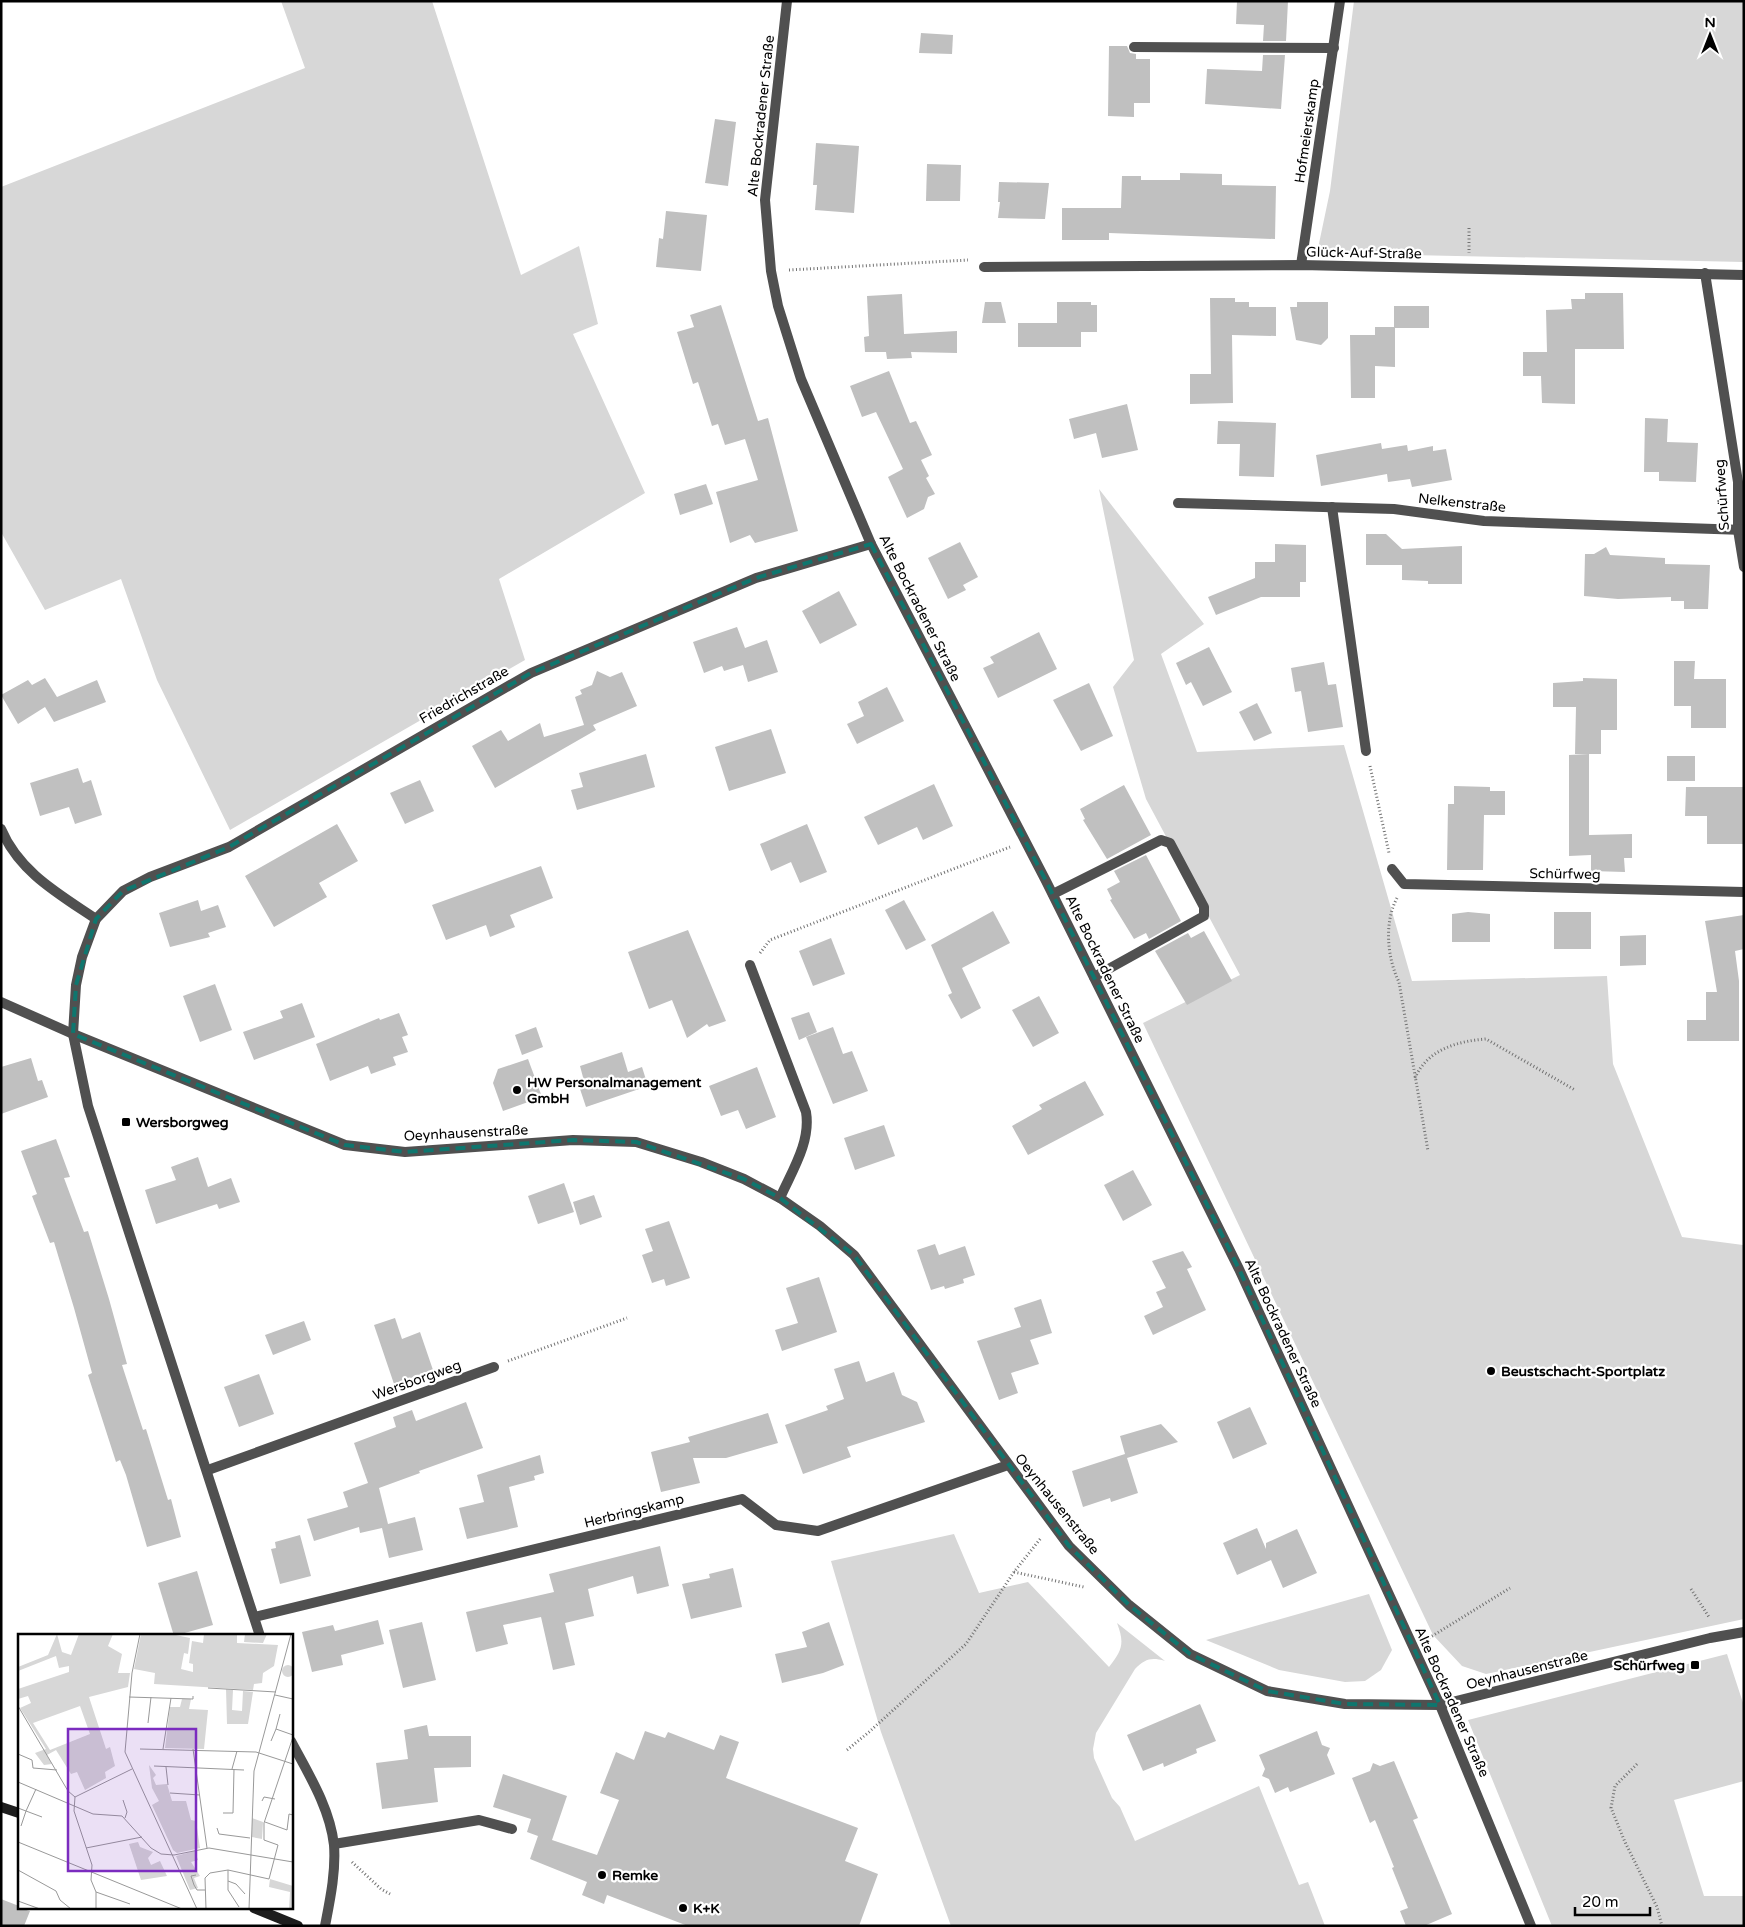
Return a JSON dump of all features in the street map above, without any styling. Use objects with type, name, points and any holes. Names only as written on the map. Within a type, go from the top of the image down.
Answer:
[{"type":"main road","points":[[1,1806],[18,1813]]},
{"type":"main road","points":[[259,1910],[298,1926]]},
{"type":"street","name":"Alte Bockradener Straße","points":[[787,1],[766,200],[771,272],[778,306],[801,379],[871,544],[1053,894],[1239,1269],[1440,1706],[1531,1926]]},
{"type":"street","name":"Hofmeierskamp","points":[[1301,265],[1340,1]]},
{"type":"street","points":[[1134,47],[1334,48]]},
{"type":"street","name":"Glück-Auf-Straße","points":[[984,267],[1301,265],[1744,275]]},
{"type":"street","name":"Schürfweg","points":[[1704,273],[1738,482],[1744,567]]},
{"type":"street","name":"Nelkenstraße","points":[[1178,503],[1394,508],[1484,521],[1741,530]]},
{"type":"street","points":[[1332,507],[1366,751]]},
{"type":"street","name":"Friedrichstraße","points":[[96,919],[124,890],[150,877],[229,847],[531,672],[756,578],[871,544]]},
{"type":"street","points":[[1,829],[7,844],[37,878],[96,919],[82,957],[76,985],[73,1034],[88,1106],[208,1470],[259,1634]]},
{"type":"street","points":[[1053,894],[1160,840],[1170,843],[1204,907],[1204,916],[1094,977]]},
{"type":"street","points":[[1392,869],[1404,884]]},
{"type":"street","name":"Schürfweg","points":[[1404,884],[1744,892]]},
{"type":"street","points":[[750,965],[806,1112],[808,1124],[805,1141],[780,1198]]},
{"type":"street","name":"Oeynhausenstraße","points":[[1,1002],[73,1034],[345,1145],[405,1152],[573,1140],[636,1142],[701,1162],[744,1179],[780,1198],[820,1226],[854,1255],[1069,1546],[1119,1595],[1190,1654],[1268,1690],[1345,1704],[1440,1706],[1692,1642],[1744,1632]]},
{"type":"street","name":"Wersborgweg","points":[[208,1470],[494,1367]]},
{"type":"street","name":"Herbringskamp","points":[[255,1617],[742,1499],[776,1525],[818,1531],[1008,1465]]},
{"type":"street","points":[[292,1743],[322,1801],[334,1844],[333,1886],[325,1926]]},
{"type":"street","points":[[334,1844],[479,1820],[512,1829]]},
{"type":"path","points":[[1469,228],[1470,269]]},
{"type":"path","points":[[771,272],[968,260],[984,267]]},
{"type":"path","points":[[1366,751],[1392,869]]},
{"type":"path","points":[[750,965],[770,940],[1026,841]]},
{"type":"path","points":[[1404,884],[1391,909],[1391,966],[1398,982],[1428,1151]]},
{"type":"path","points":[[1415,1079],[1420,1065],[1430,1055],[1473,1040],[1486,1039],[1575,1090]]},
{"type":"path","points":[[494,1367],[627,1318]]},
{"type":"path","points":[[847,1750],[966,1644],[1014,1572],[1053,1524]]},
{"type":"path","points":[[1014,1572],[1119,1595]]},
{"type":"path","points":[[1414,1649],[1443,1628],[1510,1588]]},
{"type":"path","points":[[1691,1589],[1709,1617]]},
{"type":"path","points":[[1637,1764],[1615,1786],[1611,1808],[1625,1842],[1657,1907],[1662,1926]]},
{"type":"path","points":[[334,1844],[381,1889],[390,1894]]},
{"type":"highlighted area","points":[[871,544],[1046,881],[1239,1269],[1440,1705],[1345,1704],[1267,1691],[1190,1654],[1129,1605],[1069,1546],[854,1255],[780,1198],[744,1179],[636,1142],[573,1140],[405,1152],[345,1145],[73,1034],[76,985],[96,919],[123,891],[229,847],[531,673],[756,578]]},
{"type":"shaded area","points":[[281,1],[432,1],[521,275],[579,246],[598,324],[573,334],[645,493],[499,579],[525,660],[230,830],[157,680],[121,579],[45,610],[1,532],[1,187],[305,68]]},
{"type":"shaded area","points":[[1354,1],[1744,1],[1744,262],[1317,253],[1330,191]]},
{"type":"shaded area","points":[[1099,489],[1204,624],[1161,654],[1197,752],[1344,745],[1412,981],[1607,976],[1613,1064],[1682,1237],[1743,1245],[1744,1619],[1486,1674],[1462,1666],[1433,1635],[1143,1023],[1240,975],[1146,799],[1113,687],[1134,660]]},
{"type":"shaded area","points":[[954,1534],[979,1593],[1028,1582],[1109,1667],[1121,1646],[1121,1636],[1117,1623],[1165,1661],[1148,1660],[1135,1669],[1096,1733],[1093,1749],[1094,1758],[1112,1798],[1120,1807],[1135,1841],[1259,1786],[1299,1885],[1308,1882],[1325,1926],[951,1926],[881,1732],[831,1561]]},
{"type":"shaded area","points":[[1369,1594],[1392,1650],[1381,1670],[1365,1681],[1345,1682],[1279,1670],[1206,1640]]},
{"type":"shaded area","points":[[1727,1654],[1744,1706],[1744,1781],[1674,1800],[1704,1896],[1744,1896],[1744,1926],[1552,1926],[1468,1720]]},
{"type":"building","points":[[1237,1],[1288,1],[1286,41],[1263,41],[1264,25],[1236,24]]},
{"type":"building","points":[[921,33],[953,35],[952,54],[919,53]]},
{"type":"building","points":[[1109,46],[1127,46],[1130,53],[1136,54],[1136,59],[1150,59],[1150,103],[1134,103],[1134,117],[1108,116]]},
{"type":"building","points":[[1263,55],[1285,55],[1281,109],[1205,104],[1207,69],[1262,71]]},
{"type":"building","points":[[715,119],[736,122],[728,186],[705,183]]},
{"type":"building","points":[[816,143],[859,146],[854,213],[815,210],[817,185],[813,185]]},
{"type":"building","points":[[927,164],[961,165],[960,201],[926,201]]},
{"type":"building","points":[[1180,173],[1222,174],[1222,185],[1276,186],[1275,239],[1109,233],[1109,240],[1062,240],[1062,208],[1121,208],[1122,176],[1141,176],[1141,180],[1180,180]]},
{"type":"building","points":[[999,182],[1049,183],[1045,219],[998,218],[1000,202],[998,202]]},
{"type":"building","points":[[666,211],[707,215],[701,271],[656,267],[659,238],[663,239]]},
{"type":"building","points":[[1585,293],[1623,293],[1624,349],[1575,349],[1575,404],[1542,403],[1541,376],[1523,376],[1523,352],[1547,352],[1546,310],[1572,309],[1571,299],[1585,299]]},
{"type":"building","points":[[902,294],[904,334],[957,331],[957,353],[911,352],[912,358],[887,359],[886,352],[865,352],[864,337],[869,336],[867,296]]},
{"type":"building","points":[[1210,298],[1235,298],[1235,302],[1249,302],[1249,307],[1276,307],[1276,336],[1232,335],[1233,403],[1190,404],[1190,374],[1211,374]]},
{"type":"building","points":[[985,302],[1001,302],[1006,323],[982,323]]},
{"type":"building","points":[[1057,302],[1091,302],[1091,305],[1097,305],[1097,332],[1081,332],[1081,347],[1018,347],[1018,323],[1057,323]]},
{"type":"building","points":[[1297,302],[1328,302],[1328,338],[1321,345],[1296,340],[1290,307],[1297,307]]},
{"type":"building","points":[[721,305],[758,421],[768,418],[798,531],[755,543],[750,535],[730,543],[716,492],[758,480],[745,439],[725,445],[718,424],[712,426],[698,382],[693,384],[677,332],[694,327],[690,315]]},
{"type":"building","points":[[1394,306],[1429,306],[1429,328],[1395,328],[1395,367],[1375,366],[1375,398],[1351,398],[1350,335],[1375,335],[1375,327],[1394,327]]},
{"type":"building","points":[[889,371],[910,423],[916,421],[932,455],[921,460],[929,476],[926,478],[935,494],[928,497],[924,509],[907,518],[888,477],[903,469],[876,412],[862,417],[850,386]]},
{"type":"building","points":[[1127,404],[1138,450],[1102,458],[1096,433],[1074,439],[1069,419]]},
{"type":"building","points":[[1645,418],[1668,419],[1667,442],[1698,443],[1696,482],[1659,481],[1659,472],[1644,472]]},
{"type":"building","points":[[1218,421],[1276,423],[1274,477],[1239,476],[1240,444],[1217,444]]},
{"type":"building","points":[[1381,443],[1382,449],[1407,445],[1408,451],[1433,446],[1433,451],[1446,449],[1452,480],[1412,487],[1410,479],[1388,482],[1387,474],[1321,486],[1316,455]]},
{"type":"building","points":[[706,484],[713,504],[680,515],[674,494]]},
{"type":"building","points":[[1366,534],[1386,534],[1402,549],[1462,546],[1462,584],[1428,584],[1428,581],[1402,580],[1402,565],[1366,565]]},
{"type":"building","points":[[960,542],[978,577],[963,585],[966,590],[948,599],[928,558]]},
{"type":"building","points":[[1275,544],[1306,545],[1306,582],[1300,582],[1300,597],[1261,597],[1216,615],[1208,597],[1255,578],[1255,562],[1275,562]]},
{"type":"building","points":[[1606,547],[1610,555],[1665,558],[1665,564],[1710,565],[1708,609],[1684,609],[1684,601],[1671,601],[1671,597],[1618,599],[1584,596],[1585,554],[1594,554]]},
{"type":"building","points":[[839,591],[857,625],[820,644],[802,611]]},
{"type":"building","points":[[737,627],[745,648],[767,640],[778,672],[748,682],[743,665],[724,671],[722,666],[704,673],[693,642]]},
{"type":"building","points":[[1039,632],[1057,669],[998,698],[983,668],[994,663],[990,657]]},
{"type":"building","points":[[1209,647],[1232,692],[1203,706],[1191,682],[1186,685],[1176,663]]},
{"type":"building","points":[[1674,661],[1695,661],[1694,679],[1726,679],[1726,728],[1691,728],[1691,706],[1674,706]]},
{"type":"building","points":[[1324,662],[1328,685],[1336,684],[1343,727],[1308,732],[1301,691],[1295,692],[1291,668]]},
{"type":"building","points":[[597,671],[610,677],[622,672],[637,706],[593,725],[596,730],[495,788],[472,746],[501,730],[508,741],[540,723],[544,737],[584,725],[575,697],[582,694],[580,690],[592,685]]},
{"type":"building","points":[[45,678],[57,697],[97,680],[106,702],[54,722],[45,707],[18,724],[1,695],[28,680],[32,685]]},
{"type":"building","points":[[1583,678],[1617,679],[1617,730],[1601,730],[1601,754],[1575,754],[1576,707],[1553,707],[1553,683],[1583,681]]},
{"type":"building","points":[[1089,683],[1113,736],[1081,751],[1053,700]]},
{"type":"building","points":[[887,687],[904,721],[857,744],[847,724],[864,716],[858,702]]},
{"type":"building","points":[[1257,703],[1272,733],[1254,741],[1239,712]]},
{"type":"building","points":[[771,729],[786,773],[729,791],[715,747]]},
{"type":"building","points":[[646,754],[655,787],[577,810],[571,790],[583,787],[579,773]]},
{"type":"building","points":[[1589,754],[1589,835],[1632,834],[1632,858],[1624,858],[1625,872],[1591,871],[1591,855],[1569,856],[1569,755]]},
{"type":"building","points":[[1667,756],[1695,756],[1695,781],[1667,781]]},
{"type":"building","points":[[78,768],[83,783],[91,780],[102,815],[75,824],[69,807],[40,816],[30,783]]},
{"type":"building","points":[[420,780],[434,811],[405,824],[390,793]]},
{"type":"building","points":[[934,784],[953,826],[923,840],[917,827],[878,845],[864,817]]},
{"type":"building","points":[[1124,785],[1151,835],[1107,859],[1083,820],[1085,819],[1080,809]]},
{"type":"building","points":[[1454,786],[1490,787],[1490,791],[1505,791],[1505,815],[1484,815],[1483,870],[1447,870],[1448,804],[1454,804]]},
{"type":"building","points":[[1686,787],[1743,787],[1743,844],[1707,844],[1707,816],[1685,816]]},
{"type":"building","points":[[337,824],[358,861],[319,883],[327,897],[274,927],[245,876]]},
{"type":"building","points":[[807,824],[827,872],[800,883],[791,862],[771,871],[760,844]]},
{"type":"building","points":[[1146,855],[1181,921],[1149,939],[1146,933],[1134,939],[1110,900],[1112,899],[1107,889],[1120,882],[1114,871]]},
{"type":"building","points":[[541,866],[553,898],[510,915],[515,927],[490,937],[486,925],[446,940],[432,905]]},
{"type":"building","points":[[198,900],[201,911],[218,905],[226,927],[208,933],[210,937],[170,947],[159,913]]},
{"type":"building","points":[[904,900],[926,940],[906,950],[885,910]]},
{"type":"building","points":[[993,911],[1010,943],[962,968],[981,1008],[961,1019],[948,995],[952,993],[931,945]]},
{"type":"building","points":[[1468,912],[1490,914],[1490,942],[1452,942],[1452,914]]},
{"type":"building","points":[[1554,912],[1591,912],[1591,949],[1554,949]]},
{"type":"building","points":[[1744,915],[1744,949],[1735,951],[1739,981],[1739,1041],[1687,1041],[1687,1020],[1706,1020],[1706,992],[1717,992],[1705,921]]},
{"type":"building","points":[[688,930],[726,1021],[709,1027],[707,1024],[687,1038],[672,1000],[649,1009],[628,952]]},
{"type":"building","points":[[1204,931],[1232,981],[1187,1005],[1155,951],[1188,933],[1191,938]]},
{"type":"building","points":[[1646,935],[1646,965],[1620,966],[1620,936]]},
{"type":"building","points":[[831,938],[845,974],[813,986],[799,951]]},
{"type":"building","points":[[215,984],[232,1030],[200,1042],[183,996]]},
{"type":"building","points":[[1039,996],[1059,1033],[1033,1047],[1012,1010]]},
{"type":"building","points":[[302,1003],[315,1037],[254,1060],[243,1032],[283,1018],[280,1011]]},
{"type":"building","points":[[809,1012],[817,1032],[799,1040],[791,1018]]},
{"type":"building","points":[[399,1013],[408,1035],[402,1037],[408,1052],[393,1057],[396,1065],[371,1074],[368,1066],[330,1081],[316,1044],[379,1018],[380,1020]]},
{"type":"building","points":[[536,1027],[543,1047],[522,1055],[515,1035]]},
{"type":"building","points":[[833,1027],[843,1054],[852,1051],[868,1091],[833,1104],[806,1037]]},
{"type":"building","points":[[622,1052],[628,1072],[642,1067],[648,1086],[586,1107],[578,1083],[584,1081],[580,1066]]},
{"type":"building","points":[[31,1058],[38,1081],[42,1080],[48,1097],[1,1114],[1,1067]]},
{"type":"building","name":"HW Personalmanagement GmbH","points":[[528,1059],[542,1097],[503,1111],[493,1083],[498,1069]]},
{"type":"building","points":[[757,1067],[776,1117],[746,1129],[738,1110],[721,1116],[709,1086]]},
{"type":"building","points":[[1085,1081],[1104,1115],[1028,1155],[1012,1126],[1042,1109],[1039,1105]]},
{"type":"building","points":[[884,1125],[895,1156],[855,1170],[844,1138]]},
{"type":"building","points":[[56,1139],[70,1177],[64,1178],[84,1232],[88,1231],[109,1299],[127,1364],[122,1365],[143,1430],[146,1429],[168,1500],[171,1499],[181,1537],[147,1547],[126,1475],[120,1460],[116,1462],[88,1375],[92,1373],[74,1308],[54,1242],[50,1243],[32,1196],[37,1194],[21,1151]]},
{"type":"building","points":[[198,1157],[208,1187],[231,1178],[240,1202],[219,1209],[217,1204],[156,1224],[145,1190],[176,1180],[171,1167]]},
{"type":"building","points":[[1133,1170],[1152,1205],[1123,1221],[1104,1185]]},
{"type":"building","points":[[564,1183],[574,1212],[538,1224],[528,1196]]},
{"type":"building","points":[[594,1195],[602,1217],[580,1225],[573,1202]]},
{"type":"building","points":[[669,1221],[690,1278],[666,1286],[664,1279],[652,1283],[642,1255],[653,1251],[645,1229]]},
{"type":"building","points":[[935,1244],[939,1255],[965,1246],[975,1275],[963,1279],[964,1283],[945,1289],[944,1286],[931,1290],[917,1250]]},
{"type":"building","points":[[1183,1251],[1192,1267],[1187,1269],[1206,1310],[1153,1335],[1144,1316],[1163,1307],[1156,1292],[1166,1288],[1152,1261]]},
{"type":"building","points":[[819,1277],[837,1332],[782,1351],[775,1330],[798,1323],[786,1288]]},
{"type":"building","points":[[1041,1299],[1052,1333],[1030,1340],[1039,1364],[1011,1373],[1018,1393],[999,1400],[977,1341],[1021,1327],[1014,1308]]},
{"type":"building","points":[[395,1318],[402,1339],[420,1332],[433,1370],[394,1384],[374,1325]]},
{"type":"building","points":[[304,1321],[311,1340],[273,1355],[265,1335]]},
{"type":"building","points":[[859,1361],[866,1382],[894,1372],[902,1395],[917,1402],[925,1422],[847,1447],[851,1457],[803,1474],[785,1425],[828,1410],[826,1406],[844,1399],[834,1369]]},
{"type":"building","points":[[259,1374],[274,1414],[239,1427],[224,1387]]},
{"type":"building","points":[[466,1402],[483,1448],[419,1471],[420,1473],[379,1488],[388,1524],[415,1517],[423,1550],[389,1558],[382,1528],[360,1533],[359,1527],[314,1541],[307,1519],[348,1507],[343,1492],[368,1483],[354,1443],[396,1427],[393,1417],[412,1410],[416,1421]]},
{"type":"building","points":[[1250,1407],[1267,1444],[1233,1459],[1217,1422]]},
{"type":"building","points":[[768,1413],[778,1443],[726,1458],[693,1458],[700,1483],[661,1492],[651,1452],[690,1442],[688,1437]]},
{"type":"building","points":[[1161,1424],[1178,1442],[1127,1458],[1138,1493],[1111,1502],[1110,1498],[1083,1507],[1072,1471],[1125,1454],[1120,1436]]},
{"type":"building","points":[[540,1455],[544,1473],[534,1476],[535,1480],[509,1487],[518,1527],[467,1539],[459,1508],[484,1502],[477,1475]]},
{"type":"building","points":[[1257,1528],[1266,1549],[1266,1543],[1297,1529],[1317,1573],[1283,1588],[1271,1560],[1237,1575],[1223,1543]]},
{"type":"building","points":[[300,1535],[311,1576],[280,1584],[271,1549],[276,1548],[275,1542]]},
{"type":"building","points":[[660,1546],[669,1586],[637,1594],[633,1576],[588,1589],[594,1616],[565,1623],[575,1665],[553,1670],[541,1617],[503,1625],[508,1644],[476,1652],[466,1612],[554,1592],[549,1574]]},
{"type":"building","points":[[733,1568],[742,1607],[691,1619],[682,1584],[710,1578],[709,1574]]},
{"type":"building","points":[[197,1571],[213,1625],[181,1634],[173,1634],[158,1583]]},
{"type":"building","points":[[378,1620],[384,1644],[341,1655],[343,1665],[312,1672],[302,1632],[333,1625],[335,1631]]},
{"type":"building","points":[[422,1622],[436,1680],[403,1688],[389,1630]]},
{"type":"building","points":[[829,1622],[844,1665],[823,1673],[782,1683],[775,1654],[807,1647],[802,1632]]},
{"type":"building","points":[[1200,1704],[1216,1741],[1196,1749],[1197,1753],[1164,1767],[1163,1763],[1143,1771],[1127,1735]]},
{"type":"building","points":[[427,1725],[429,1736],[471,1736],[471,1767],[434,1768],[438,1802],[382,1809],[376,1763],[408,1759],[404,1730]]},
{"type":"building","points":[[645,1731],[665,1738],[668,1732],[714,1750],[720,1735],[739,1742],[726,1778],[858,1828],[845,1861],[878,1874],[859,1926],[688,1926],[607,1895],[604,1904],[582,1895],[587,1882],[530,1859],[538,1836],[527,1832],[531,1819],[493,1807],[503,1774],[567,1796],[552,1840],[597,1855],[619,1800],[600,1793],[616,1752],[634,1760]]},
{"type":"building","points":[[1317,1731],[1322,1745],[1330,1748],[1327,1755],[1335,1774],[1290,1792],[1288,1787],[1275,1793],[1269,1779],[1262,1776],[1265,1769],[1259,1755]]},
{"type":"building","points":[[1394,1761],[1418,1818],[1413,1820],[1452,1914],[1424,1926],[1406,1926],[1400,1911],[1408,1908],[1392,1868],[1394,1867],[1375,1820],[1370,1823],[1352,1778],[1370,1771],[1373,1763],[1380,1766]]},
{"type":"building","points":[[1,1899],[18,1906],[18,1910],[30,1911],[24,1926],[1,1926]]},
{"type":"place","name":"HW Personalmanagement GmbH","points":[[517,1090]]},
{"type":"place","name":"Wersborgweg","points":[[126,1122]]},
{"type":"place","name":"Beustschacht-Sportplatz","points":[[1491,1371]]},
{"type":"place","name":"Schürfweg","points":[[1695,1665]]},
{"type":"place","name":"Remke","points":[[602,1875]]},
{"type":"place","name":"K+K","points":[[683,1908]]}]
